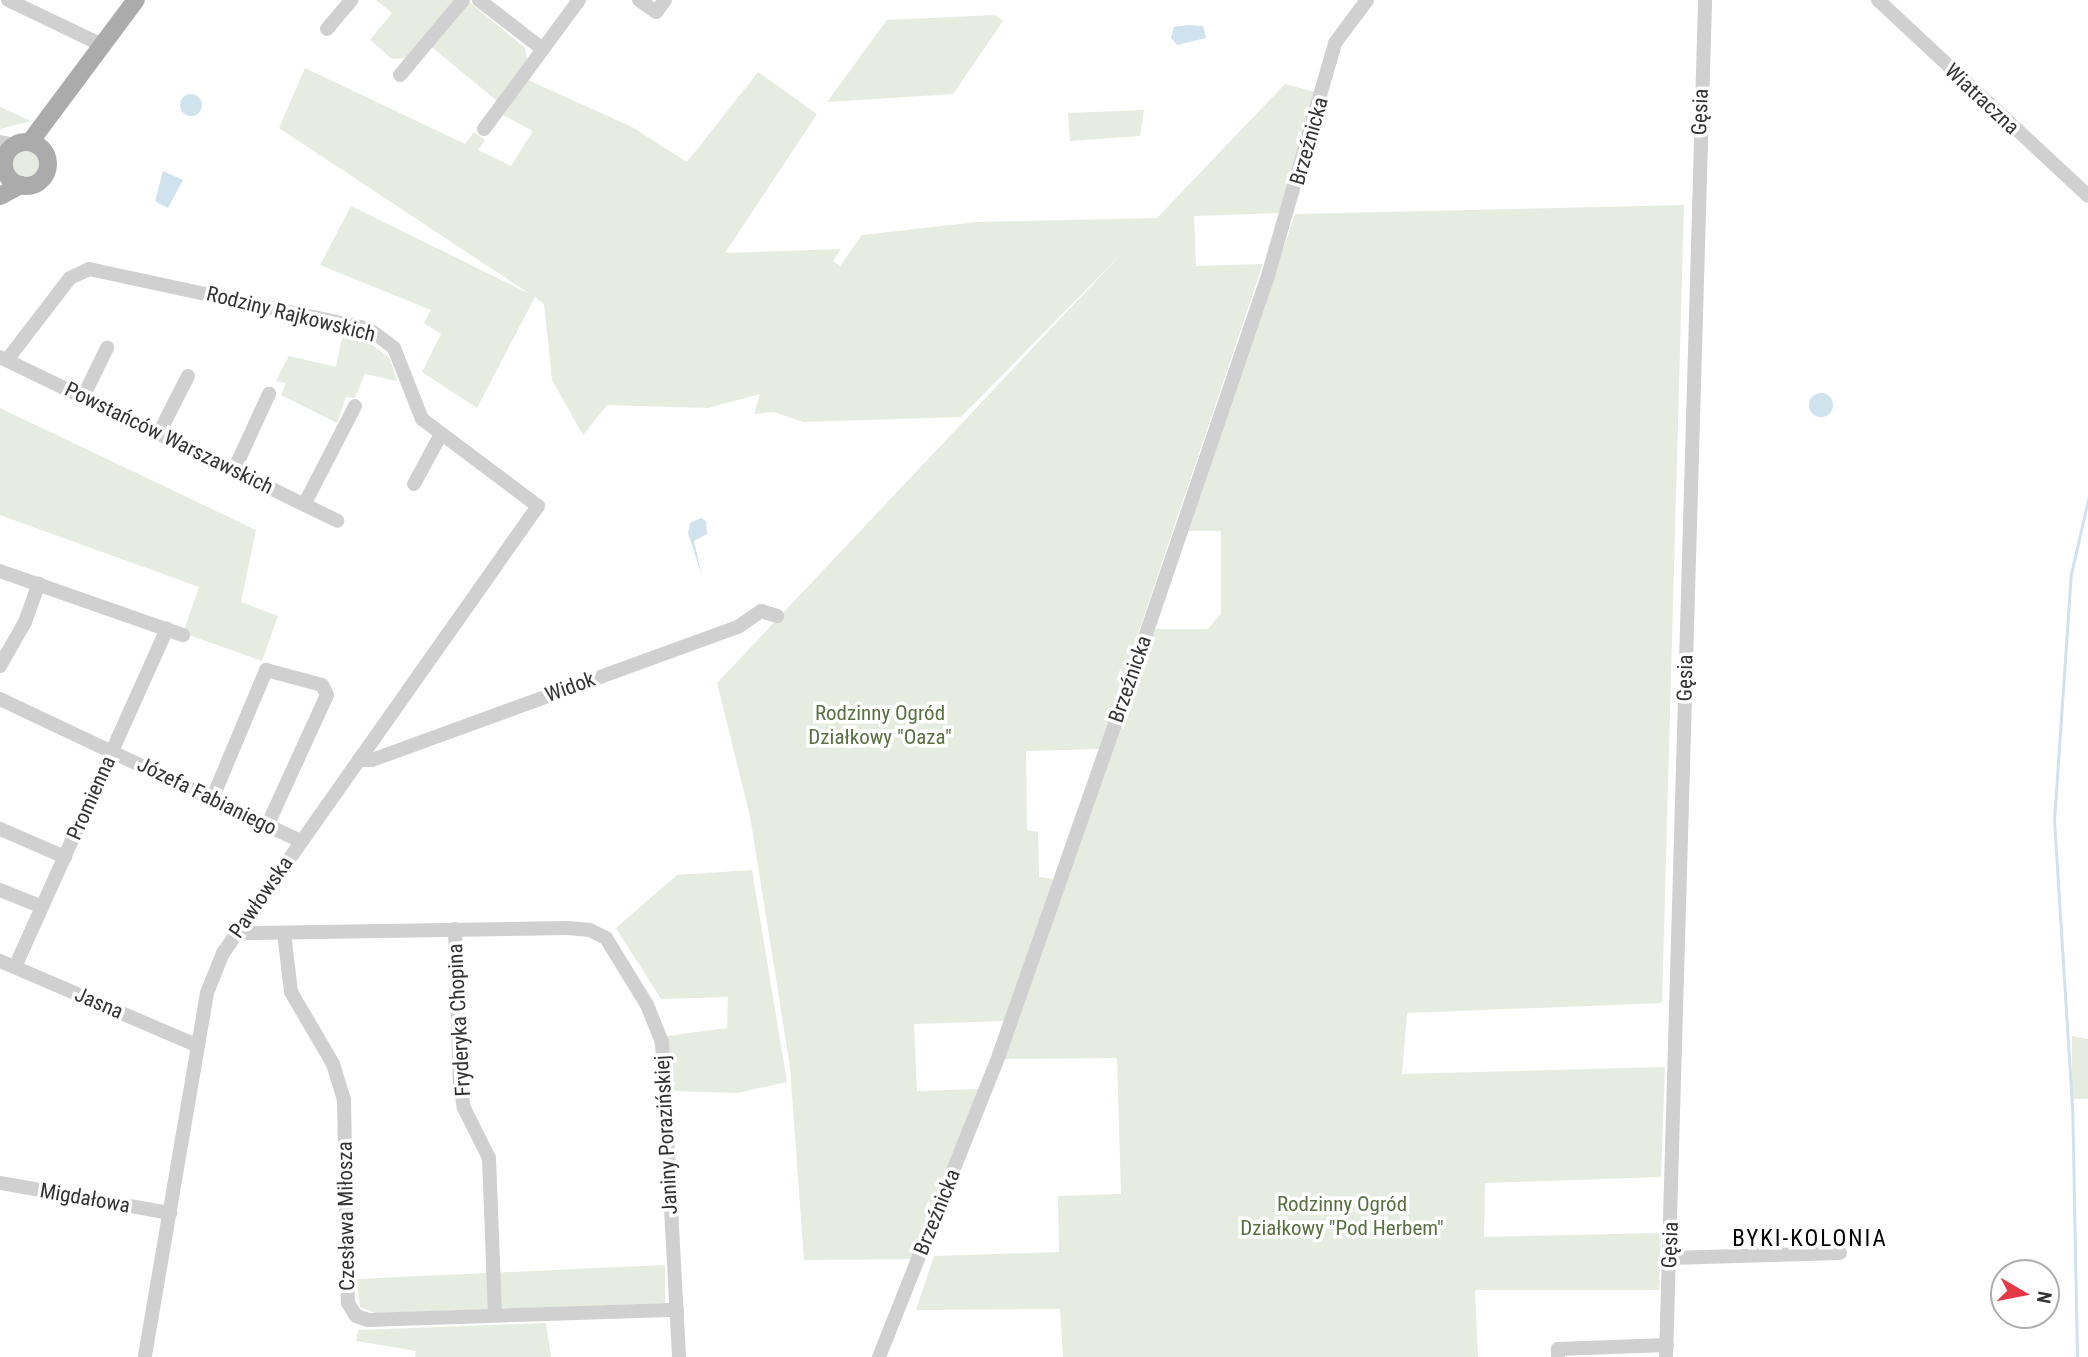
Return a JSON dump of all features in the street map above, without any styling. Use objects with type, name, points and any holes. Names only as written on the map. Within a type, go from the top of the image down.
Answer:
[{"type":"main road","points":[[21,186],[3,168],[22,144],[56,112],[136,0]]},
{"type":"main road","points":[[0,196],[43,178],[49,162],[22,144]]},
{"type":"street","points":[[8,0],[102,46]]},
{"type":"street","points":[[327,29],[351,0]]},
{"type":"street","points":[[400,75],[463,0]]},
{"type":"street","points":[[480,0],[540,47]]},
{"type":"street","points":[[484,129],[540,47],[579,0]]},
{"type":"street","points":[[639,0],[656,12],[665,0]]},
{"type":"street","name":"Brzeźnicka","points":[[879,1357],[995,1066],[1117,719],[1269,272],[1335,43],[1367,0]]},
{"type":"street","name":"Gęsia","points":[[1667,1351],[1705,0]]},
{"type":"street","name":"Wiatraczna","points":[[1878,0],[2088,196]]},
{"type":"street","name":"Rodziny Rajkowskich","points":[[3,358],[69,278],[89,269],[114,272],[378,333],[394,348],[422,419],[538,506]]},
{"type":"street","points":[[83,397],[107,348]]},
{"type":"street","name":"Powstańców Warszawskich","points":[[3,358],[305,503],[337,521]]},
{"type":"street","points":[[159,433],[188,376]]},
{"type":"street","points":[[234,470],[269,394]]},
{"type":"street","points":[[305,503],[355,406]]},
{"type":"street","points":[[414,484],[441,434]]},
{"type":"street","name":"Pawłowska","points":[[145,1357],[207,993],[237,929],[538,506]]},
{"type":"street","points":[[0,571],[183,635]]},
{"type":"street","points":[[0,666],[25,622],[39,583]]},
{"type":"street","name":"Widok","points":[[359,760],[372,760],[738,627],[761,611],[778,616]]},
{"type":"street","name":"Promienna","points":[[15,967],[167,629]]},
{"type":"street","points":[[213,797],[267,670],[322,685],[328,692],[268,824]]},
{"type":"street","name":"Józefa Fabianiego","points":[[0,699],[213,797],[299,841]]},
{"type":"street","points":[[0,829],[65,857]]},
{"type":"street","points":[[0,890],[42,907]]},
{"type":"street","name":"Janiny Porazińskiej","points":[[455,929],[568,928],[596,932],[610,944],[647,1005],[662,1042],[678,1357]]},
{"type":"street","points":[[237,929],[284,933],[455,929]]},
{"type":"street","name":"Fryderyka Chopina","points":[[455,929],[460,1084],[464,1108],[489,1158],[495,1315]]},
{"type":"street","name":"Czesława Miłosza","points":[[284,933],[291,992],[332,1064],[344,1100],[350,1308],[368,1320],[677,1310]]},
{"type":"street","name":"Jasna","points":[[0,961],[198,1046]]},
{"type":"street","name":"Migdałowa","points":[[0,1182],[170,1213]]},
{"type":"street","points":[[1670,1258],[1840,1253]]},
{"type":"street","points":[[1558,1357],[1558,1349],[1667,1351]]},
{"type":"green space","points":[[376,0],[467,0],[525,48],[527,59],[497,101],[422,39],[406,58],[392,59],[370,40],[392,13]]},
{"type":"green space","points":[[995,15],[1003,21],[953,94],[827,102],[887,20]]},
{"type":"green space","name":"Rodzinny Ogród Działkowy \"Oaza\"","points":[[305,68],[465,144],[474,132],[485,140],[478,150],[511,166],[533,131],[503,115],[528,80],[632,127],[687,162],[758,72],[817,114],[725,253],[841,249],[833,261],[840,266],[862,235],[977,222],[1157,218],[1285,84],[1315,92],[1279,213],[1194,216],[1196,266],[1263,264],[1099,749],[1026,751],[1027,830],[1038,832],[1039,877],[1053,879],[1004,1021],[914,1024],[917,1091],[981,1089],[913,1259],[804,1260],[790,1067],[750,816],[717,683],[1127,248],[961,417],[803,422],[774,412],[754,414],[760,394],[708,408],[607,405],[583,435],[552,380],[544,304],[535,297],[477,408],[422,372],[441,334],[424,323],[431,310],[320,265],[351,206],[530,294],[279,128]]},
{"type":"green space","points":[[0,107],[31,121],[0,129]]},
{"type":"green space","points":[[1144,110],[1140,136],[1070,141],[1068,113]]},
{"type":"green space","points":[[27,150],[37,154],[41,164],[37,174],[27,178],[17,174],[13,164],[17,154]]},
{"type":"green space","name":"Rodzinny Ogród Działkowy \"Pod Herbem\"","points":[[1684,205],[1662,1003],[1407,1013],[1402,1074],[1665,1067],[1661,1177],[1485,1183],[1484,1237],[1661,1233],[1659,1290],[1475,1290],[1478,1357],[1063,1357],[1060,1309],[916,1310],[934,1256],[1059,1252],[1058,1196],[1121,1194],[1117,1058],[1003,1059],[1154,629],[1208,629],[1221,614],[1221,531],[1188,531],[1295,214]]},
{"type":"green space","points":[[343,333],[365,338],[390,359],[397,381],[365,374],[355,398],[346,397],[337,423],[281,395],[286,383],[276,381],[289,356],[336,367]]},
{"type":"green space","points":[[0,408],[256,530],[241,602],[278,616],[262,661],[183,633],[199,587],[0,515]]},
{"type":"green space","points":[[752,870],[787,1082],[737,1093],[674,1091],[667,1036],[727,1028],[728,997],[661,999],[616,928],[677,875]]},
{"type":"green space","points":[[2072,1036],[2088,1039],[2088,1099],[2072,1099]]},
{"type":"green space","points":[[665,1265],[665,1303],[376,1313],[360,1307],[357,1279]]},
{"type":"green space","points":[[546,1323],[551,1357],[415,1357],[416,1351],[356,1341],[358,1330]]},
{"type":"water","points":[[1203,26],[1206,38],[1177,45],[1171,38],[1174,27]]},
{"type":"water","points":[[191,94],[199,97],[202,105],[199,113],[191,116],[183,113],[180,105],[183,97]]},
{"type":"water","points":[[163,171],[183,180],[168,208],[155,201]]},
{"type":"water","points":[[1821,393],[1830,396],[1833,405],[1830,414],[1821,417],[1812,414],[1809,405],[1812,396]]},
{"type":"water","points":[[701,518],[706,521],[707,534],[694,541],[702,576],[688,533],[690,523]]},
{"type":"waterway","points":[[2077,1357],[2072,1106],[2054,821],[2071,574],[2088,500]]},
{"type":"district","name":"BYKI-KOLONIA","points":[[1810,1239]]}]
